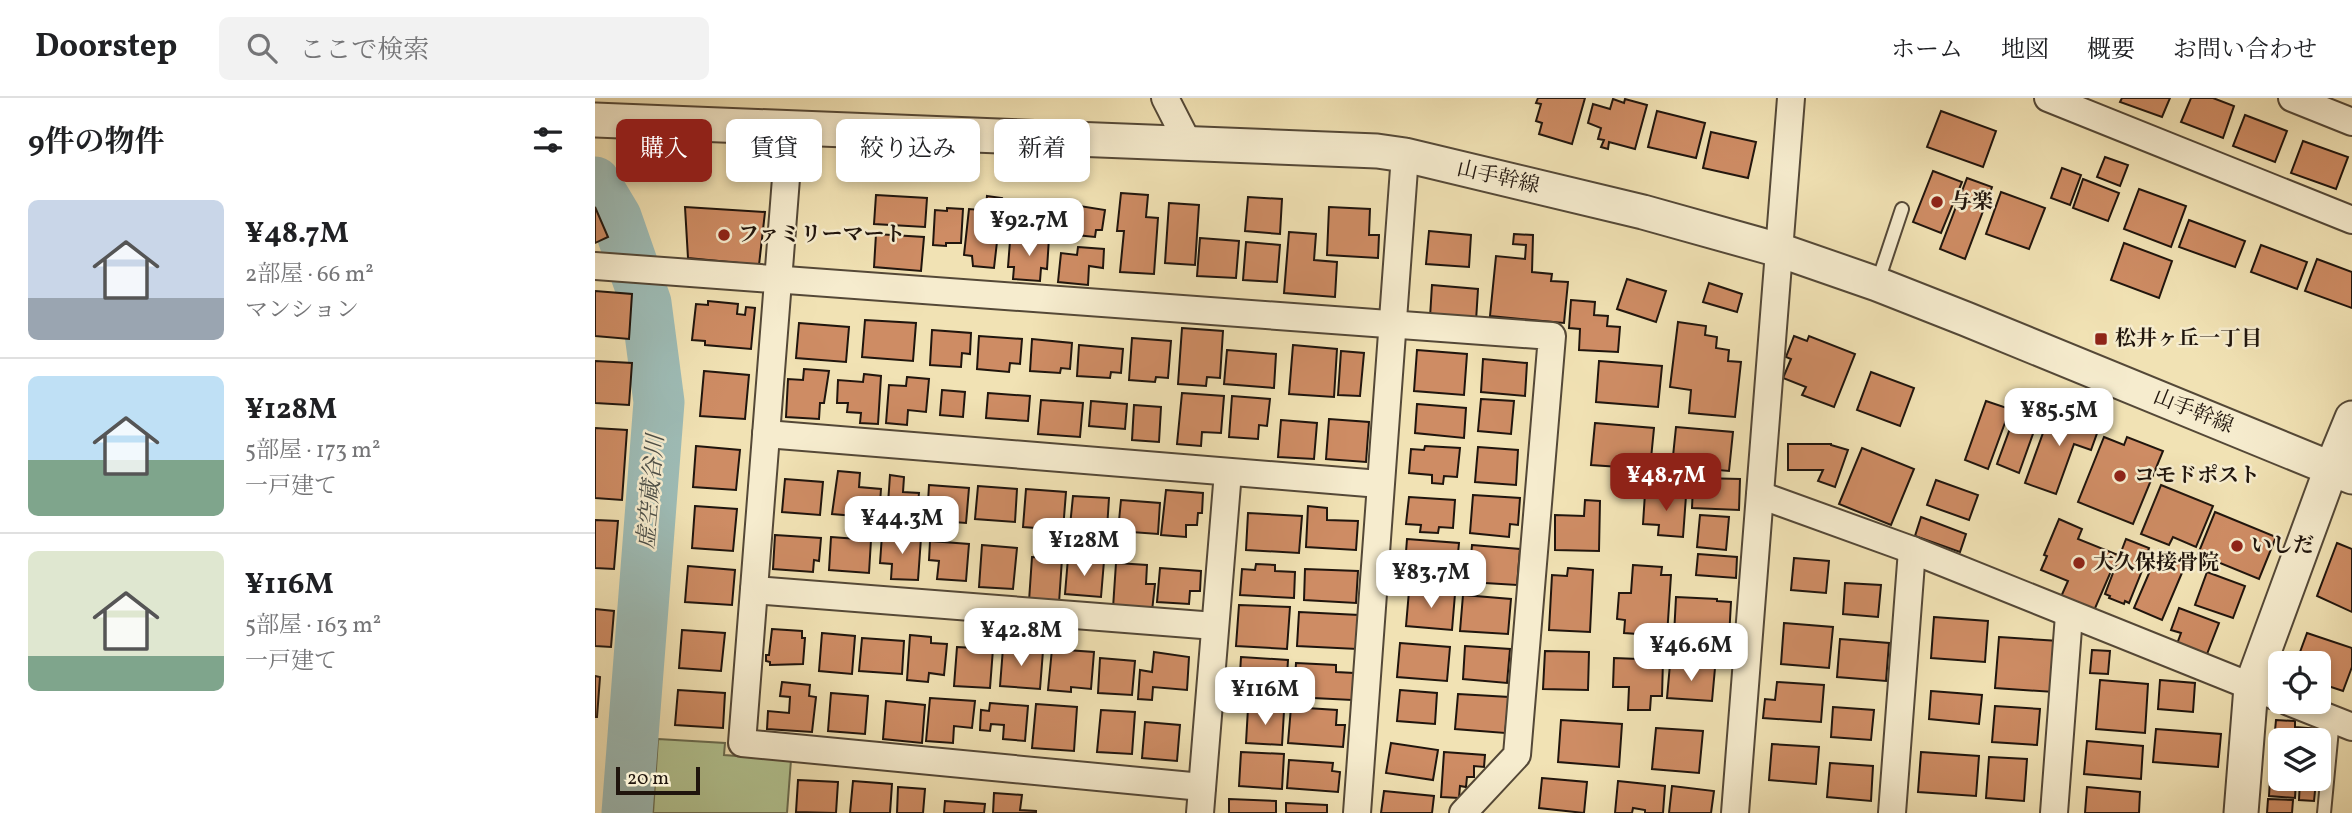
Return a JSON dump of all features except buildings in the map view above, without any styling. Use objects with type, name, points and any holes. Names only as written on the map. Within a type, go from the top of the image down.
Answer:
[{"type":"street","points":[[1165,98],[1188,143]]},
{"type":"street","points":[[1735,813],[1791,98]]},
{"type":"street","points":[[2048,98],[2352,220]]},
{"type":"street","points":[[2292,98],[2352,122]]},
{"type":"street","name":"山手幹線","points":[[611,121],[726,125]]},
{"type":"street","name":"山手幹線","points":[[822,128],[1377,150],[1405,155],[1643,212],[1779,250],[1877,284],[2341,473]]},
{"type":"street","points":[[1357,813],[1405,155]]},
{"type":"street","points":[[786,182],[742,743],[1202,787]]},
{"type":"street","points":[[605,266],[1552,336],[1517,755],[1463,813]]},
{"type":"street","points":[[2241,813],[2265,693],[2341,473],[2352,418]]},
{"type":"street","points":[[766,434],[1381,484]]},
{"type":"street","points":[[1200,813],[1228,472]]},
{"type":"street","points":[[1760,495],[1912,550],[2265,693]]},
{"type":"street","points":[[1892,813],[1912,550]]},
{"type":"street","points":[[754,590],[1215,626]]},
{"type":"street","points":[[2054,813],[2069,615]]},
{"type":"street","points":[[2319,714],[2342,723]]},
{"type":"lane","points":[[1877,284],[1902,209]]},
{"type":"lane","points":[[2324,813],[2342,723]]},
{"type":"green space","points":[[658,739],[725,743],[724,755],[791,760],[787,813],[653,813]]},
{"type":"waterway","name":"虚空蔵谷川","points":[[595,182],[616,217],[646,303],[659,402],[627,813]]},
{"type":"place","name":"与楽","points":[[1937,202]]},
{"type":"place","name":"ファミリーマート","points":[[724,235]]},
{"type":"place","name":"松井ヶ丘一丁目","points":[[2101,339]]},
{"type":"place","name":"コモドポスト","points":[[2120,476]]},
{"type":"place","name":"いしだ","points":[[2237,546]]},
{"type":"place","name":"大久保接骨院","points":[[2079,563]]}]
